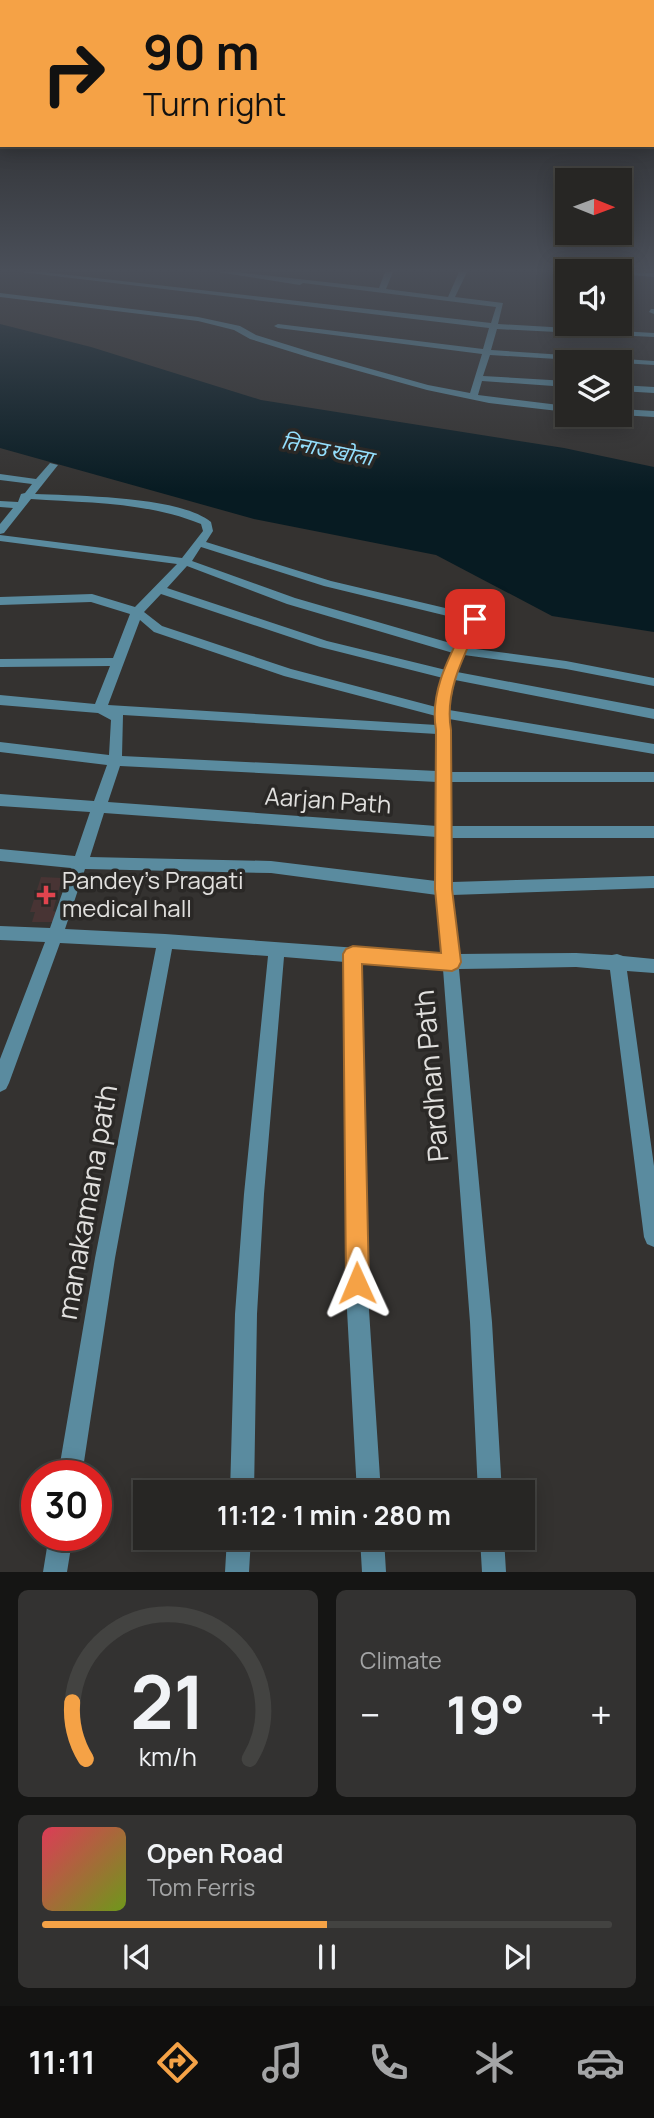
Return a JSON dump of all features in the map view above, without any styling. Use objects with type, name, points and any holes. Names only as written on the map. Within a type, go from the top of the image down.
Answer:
[{"type":"street","points":[[282,345],[401,380],[472,397],[555,407]]},
{"type":"street","points":[[433,345],[486,352],[654,363]]},
{"type":"street","points":[[472,397],[488,345]]},
{"type":"street","points":[[478,378],[555,383]]},
{"type":"street","points":[[632,389],[654,390]]},
{"type":"street","points":[[632,413],[654,414]]},
{"type":"street","points":[[0,531],[36,482],[53,465]]},
{"type":"street","points":[[0,477],[36,482]]},
{"type":"street","points":[[0,504],[21,501],[125,503],[194,516],[206,522],[208,531],[185,562],[137,612],[100,709]]},
{"type":"street","points":[[0,538],[185,562],[291,601],[462,651],[566,665],[654,682]]},
{"type":"street","name":"Pardhan Path","points":[[199,543],[328,584],[475,619],[449,674],[442,721],[443,832],[444,889],[481,1322],[489,1480]]},
{"type":"street","points":[[159,589],[324,644],[449,674],[654,714]]},
{"type":"street","points":[[0,601],[92,598],[137,612],[158,629],[442,721]]},
{"type":"street","points":[[0,663],[117,662]]},
{"type":"street","points":[[0,700],[100,709],[442,721],[654,749]]},
{"type":"street","points":[[0,1083],[55,936],[115,761],[118,718],[100,709]]},
{"type":"street","points":[[0,747],[115,761],[444,777],[654,778]]},
{"type":"street","name":"Aarjan Path","points":[[0,800],[443,832],[654,832]]},
{"type":"street","points":[[0,855],[79,863],[271,867],[444,889],[654,882]]},
{"type":"street","points":[[0,933],[165,940],[452,962],[617,961],[654,966]]},
{"type":"street","name":"manakamana path","points":[[72,1460],[105,1258],[165,940]]},
{"type":"street","points":[[242,1480],[251,1234],[277,949]]},
{"type":"street","points":[[353,954],[358,1310],[368,1480]]},
{"type":"street","points":[[617,961],[654,1237]]},
{"type":"street","points":[[237,1572],[238,1550]]},
{"type":"street","points":[[373,1550],[374,1572]]},
{"type":"street","points":[[493,1550],[494,1572]]},
{"type":"street","points":[[55,1572],[58,1551]]},
{"type":"shaded area","name":"Pandey's Pragati medical hall","points":[[41,877],[62,878],[53,911],[57,912],[55,922],[32,922],[35,912],[30,912]]},
{"type":"water","name":"तिनाउ खोला","points":[[0,345],[85,345],[261,400],[564,448],[654,467],[654,632],[552,616],[436,555],[254,519],[0,448]]},
{"type":"place","name":"Pandey's Pragati medical hall","points":[[46,895]]},
{"type":"route","points":[[357,1283],[353,954],[452,962],[444,889],[444,730],[440,713],[449,674],[475,619]]}]
